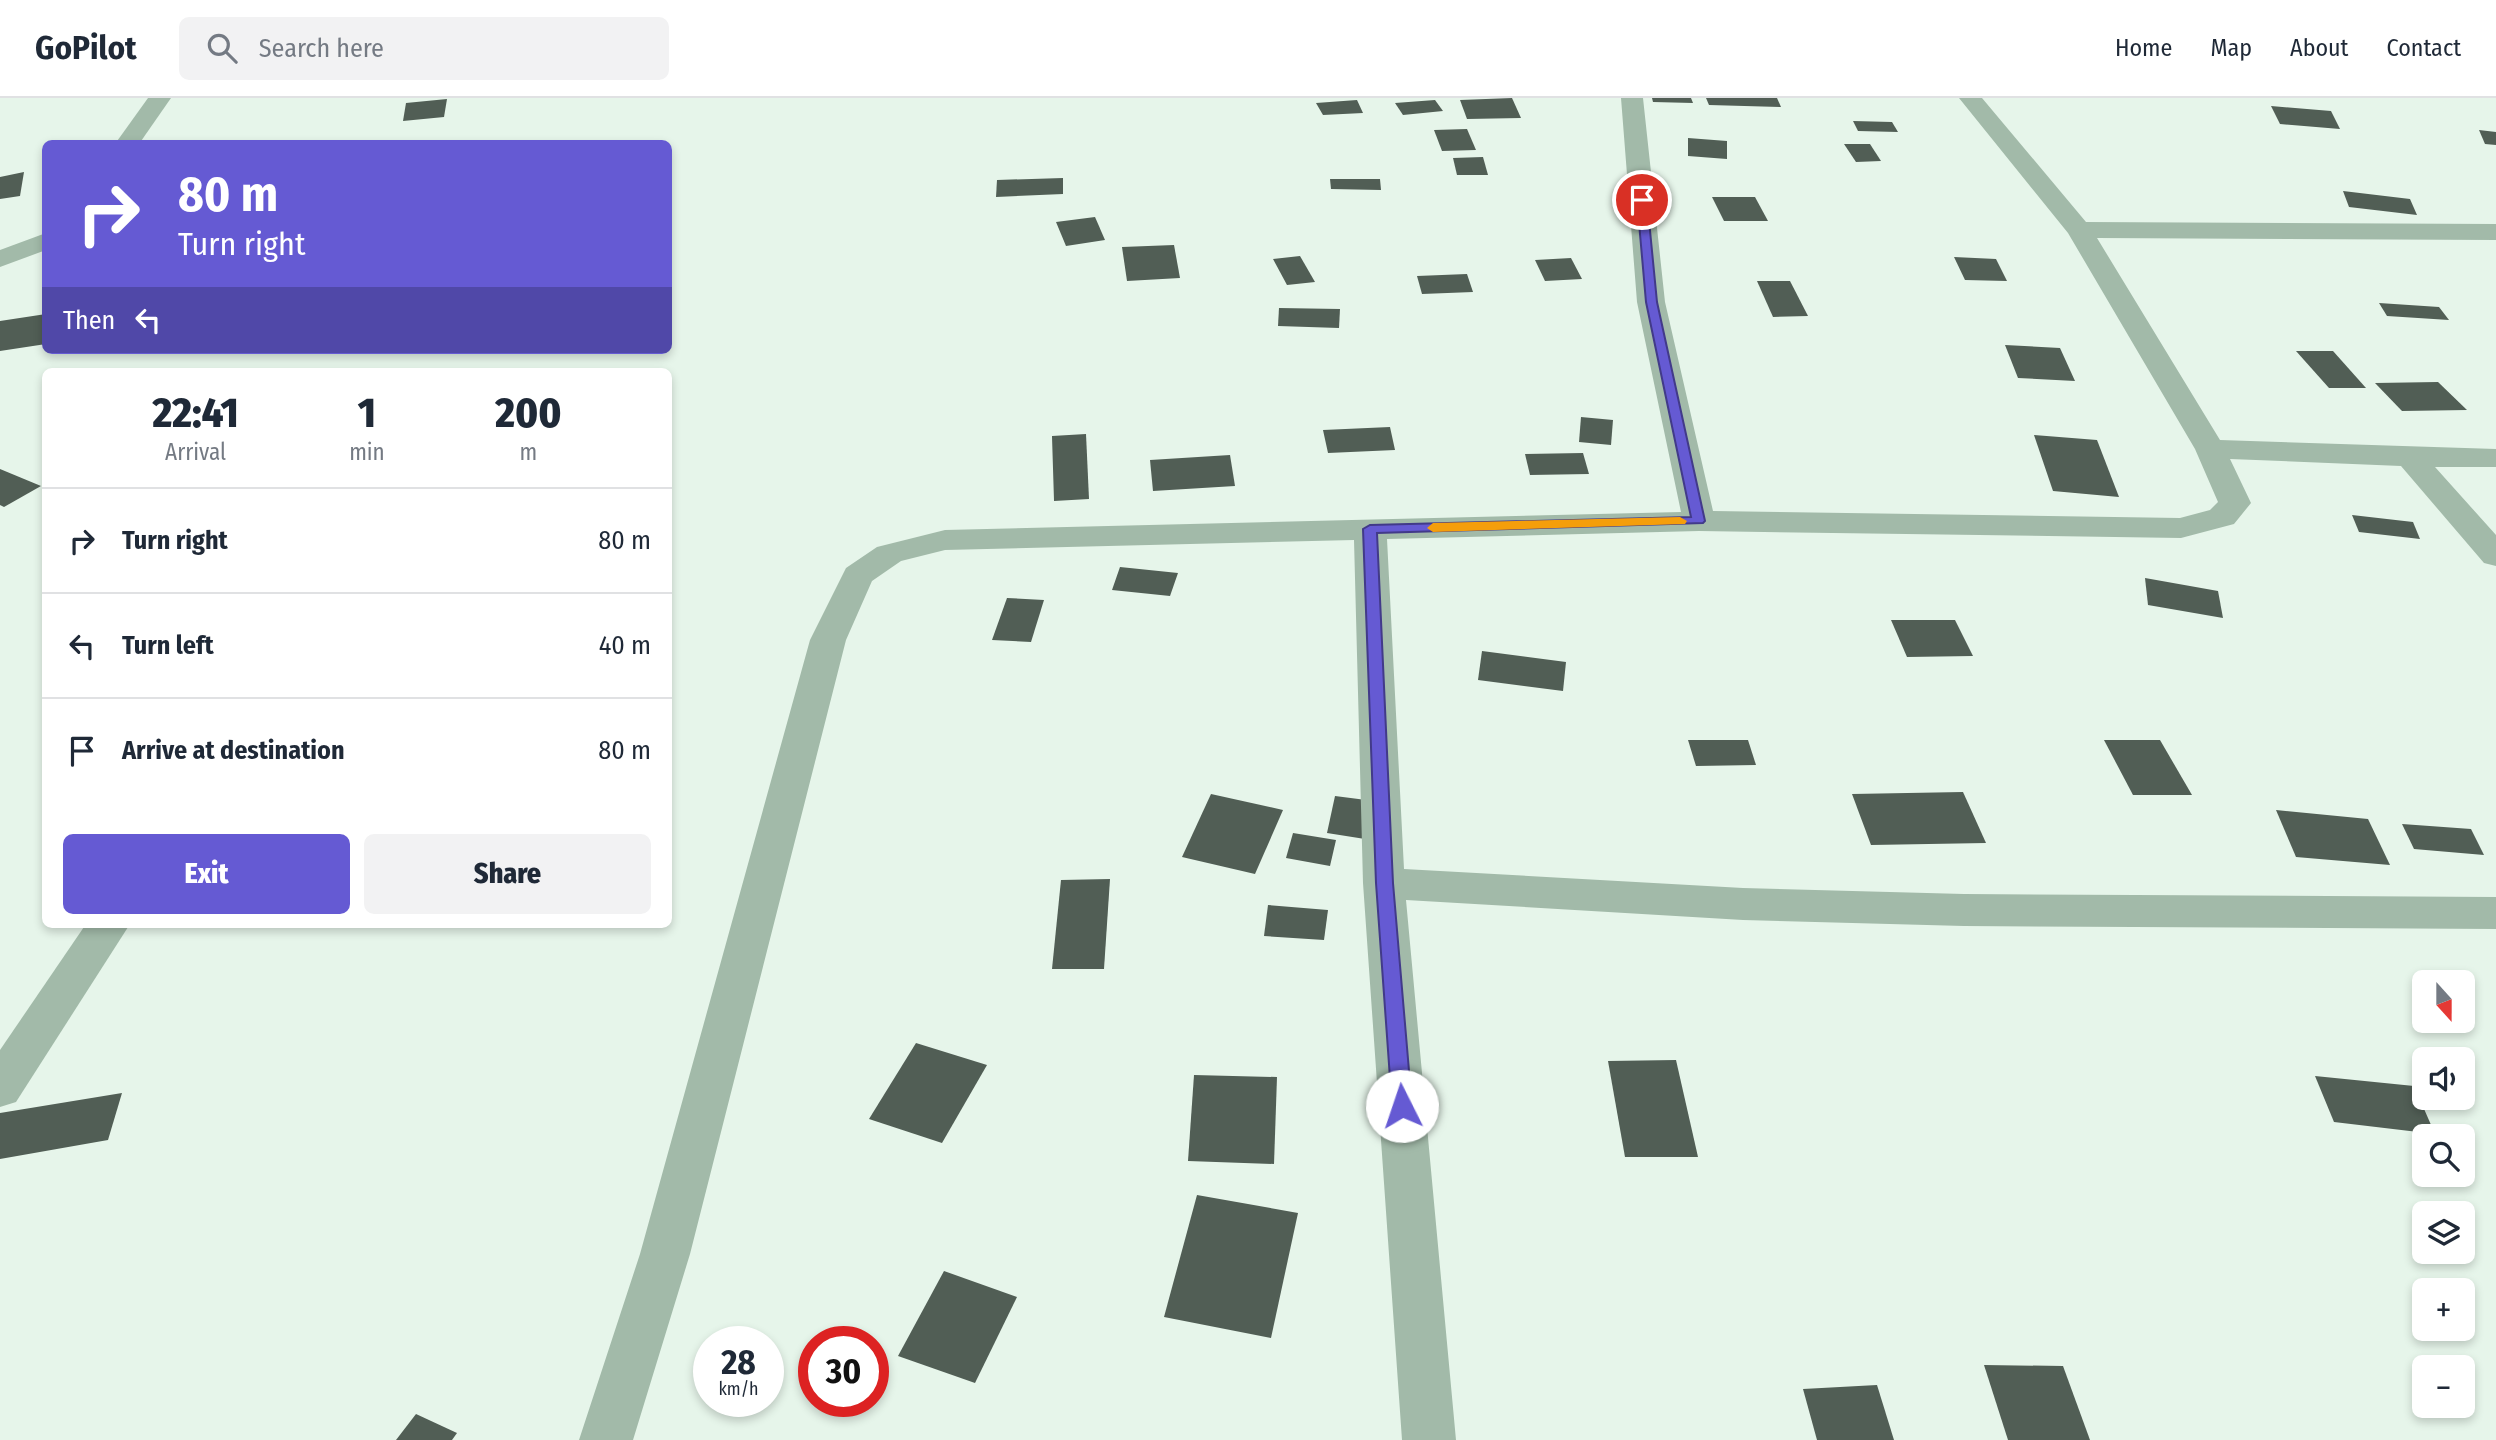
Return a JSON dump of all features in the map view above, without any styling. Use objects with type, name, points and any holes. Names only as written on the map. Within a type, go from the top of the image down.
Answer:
[{"type":"street","points":[[130,140],[160,98]]},
{"type":"street","points":[[1632,98],[1651,302],[1699,521]]},
{"type":"street","points":[[606,1440],[665,1254],[828,640],[858,575],[888,554],[945,540],[1699,521],[2181,528],[2222,517],[2235,503],[2210,449],[2079,230],[1970,98]]},
{"type":"street","points":[[2079,230],[2496,232]]},
{"type":"street","points":[[0,259],[42,243]]},
{"type":"street","points":[[2210,449],[2496,458]]},
{"type":"street","points":[[2410,457],[2496,556]]},
{"type":"street","points":[[1370,529],[1384,883],[1429,1440]]},
{"type":"street","points":[[1384,883],[1785,905],[1977,910],[2496,913]]},
{"type":"street","points":[[0,1088],[106,928]]},
{"type":"building","points":[[1512,98],[1521,118],[1467,119],[1460,100]]},
{"type":"building","points":[[1652,98],[1691,98],[1693,103],[1653,102]]},
{"type":"building","points":[[1706,98],[1777,98],[1781,107],[1709,105]]},
{"type":"building","points":[[447,99],[444,117],[403,121],[406,103]]},
{"type":"building","points":[[1357,100],[1363,113],[1323,115],[1316,103]]},
{"type":"building","points":[[1435,100],[1443,111],[1403,115],[1395,103]]},
{"type":"building","points":[[2271,106],[2331,111],[2340,129],[2280,124]]},
{"type":"building","points":[[1853,121],[1892,122],[1898,132],[1858,131]]},
{"type":"building","points":[[1467,129],[1476,150],[1442,151],[1434,130]]},
{"type":"building","points":[[2479,130],[2496,132],[2496,145],[2485,144]]},
{"type":"building","points":[[1688,138],[1727,141],[1727,159],[1688,156]]},
{"type":"building","points":[[1844,144],[1870,144],[1881,161],[1856,162]]},
{"type":"building","points":[[1483,157],[1488,175],[1457,175],[1453,158]]},
{"type":"building","points":[[24,172],[20,196],[0,199],[0,177]]},
{"type":"building","points":[[1063,178],[1063,194],[996,197],[997,180]]},
{"type":"building","points":[[1330,179],[1380,179],[1381,190],[1331,189]]},
{"type":"building","points":[[2343,191],[2410,199],[2417,215],[2349,207]]},
{"type":"building","points":[[1712,197],[1755,197],[1768,221],[1724,221]]},
{"type":"building","points":[[1095,217],[1105,240],[1066,246],[1056,222]]},
{"type":"building","points":[[1174,245],[1180,278],[1127,281],[1122,247]]},
{"type":"building","points":[[1300,256],[1315,282],[1287,285],[1273,259]]},
{"type":"building","points":[[1954,257],[1996,259],[2007,281],[1965,280]]},
{"type":"building","points":[[1571,258],[1582,279],[1545,281],[1535,260]]},
{"type":"building","points":[[1467,274],[1473,292],[1422,294],[1417,276]]},
{"type":"building","points":[[1757,281],[1790,281],[1808,316],[1773,317]]},
{"type":"building","points":[[2379,303],[2439,307],[2449,320],[2387,316]]},
{"type":"building","points":[[1279,308],[1340,309],[1339,328],[1278,326]]},
{"type":"building","points":[[42,315],[42,345],[0,351],[0,321]]},
{"type":"building","points":[[2005,345],[2060,348],[2075,381],[2018,378]]},
{"type":"building","points":[[2296,351],[2333,351],[2366,388],[2329,388]]},
{"type":"building","points":[[2438,382],[2467,410],[2402,411],[2375,383]]},
{"type":"building","points":[[1581,417],[1613,420],[1611,445],[1579,442]]},
{"type":"building","points":[[1390,427],[1395,450],[1328,453],[1323,430]]},
{"type":"building","points":[[1086,434],[1089,499],[1054,501],[1052,436]]},
{"type":"building","points":[[2034,435],[2097,440],[2119,497],[2053,491]]},
{"type":"building","points":[[1583,453],[1589,474],[1530,475],[1525,454]]},
{"type":"building","points":[[1230,455],[1235,486],[1153,491],[1150,460]]},
{"type":"building","points":[[0,469],[41,486],[4,507],[0,505]]},
{"type":"building","points":[[2352,515],[2413,522],[2420,539],[2359,532]]},
{"type":"building","points":[[1120,567],[1178,573],[1170,596],[1112,590]]},
{"type":"building","points":[[2145,578],[2218,591],[2223,618],[2148,605]]},
{"type":"building","points":[[1007,598],[1044,600],[1031,642],[992,640]]},
{"type":"building","points":[[1891,620],[1955,620],[1973,656],[1907,657]]},
{"type":"building","points":[[1482,651],[1566,662],[1563,691],[1478,680]]},
{"type":"building","points":[[1688,740],[1748,740],[1756,765],[1696,766]]},
{"type":"building","points":[[2104,740],[2160,740],[2192,795],[2133,795]]},
{"type":"building","points":[[1963,792],[1986,843],[1871,845],[1852,794]]},
{"type":"building","points":[[1211,794],[1283,810],[1255,874],[1182,857]]},
{"type":"building","points":[[1335,796],[1374,801],[1365,839],[1327,833]]},
{"type":"building","points":[[2276,810],[2368,819],[2390,865],[2296,857]]},
{"type":"building","points":[[2402,824],[2471,829],[2484,855],[2414,849]]},
{"type":"building","points":[[1293,833],[1336,840],[1330,866],[1286,858]]},
{"type":"building","points":[[1110,879],[1104,969],[1052,969],[1061,880]]},
{"type":"building","points":[[1268,905],[1328,910],[1324,940],[1264,936]]},
{"type":"building","points":[[916,1043],[987,1065],[942,1143],[869,1119]]},
{"type":"building","points":[[1676,1060],[1698,1157],[1625,1157],[1608,1061]]},
{"type":"building","points":[[1194,1075],[1277,1077],[1274,1164],[1188,1161]]},
{"type":"building","points":[[2315,1076],[2412,1086],[2412,1110],[2424,1110],[2431,1124],[2412,1124],[2412,1131],[2334,1122]]},
{"type":"building","points":[[122,1093],[108,1140],[0,1159],[0,1113]]},
{"type":"building","points":[[1197,1195],[1298,1213],[1271,1338],[1164,1317]]},
{"type":"building","points":[[944,1271],[1017,1297],[975,1383],[898,1356]]},
{"type":"building","points":[[1984,1365],[2063,1366],[2090,1440],[2008,1440]]},
{"type":"building","points":[[1877,1385],[1894,1440],[1817,1440],[1803,1389]]},
{"type":"building","points":[[416,1414],[457,1433],[452,1440],[396,1440]]},
{"type":"slow traffic","points":[[1433,528],[1680,521]]},
{"type":"route","points":[[1402,1106],[1384,883],[1370,529],[1699,521],[1651,302],[1642,200]]}]
